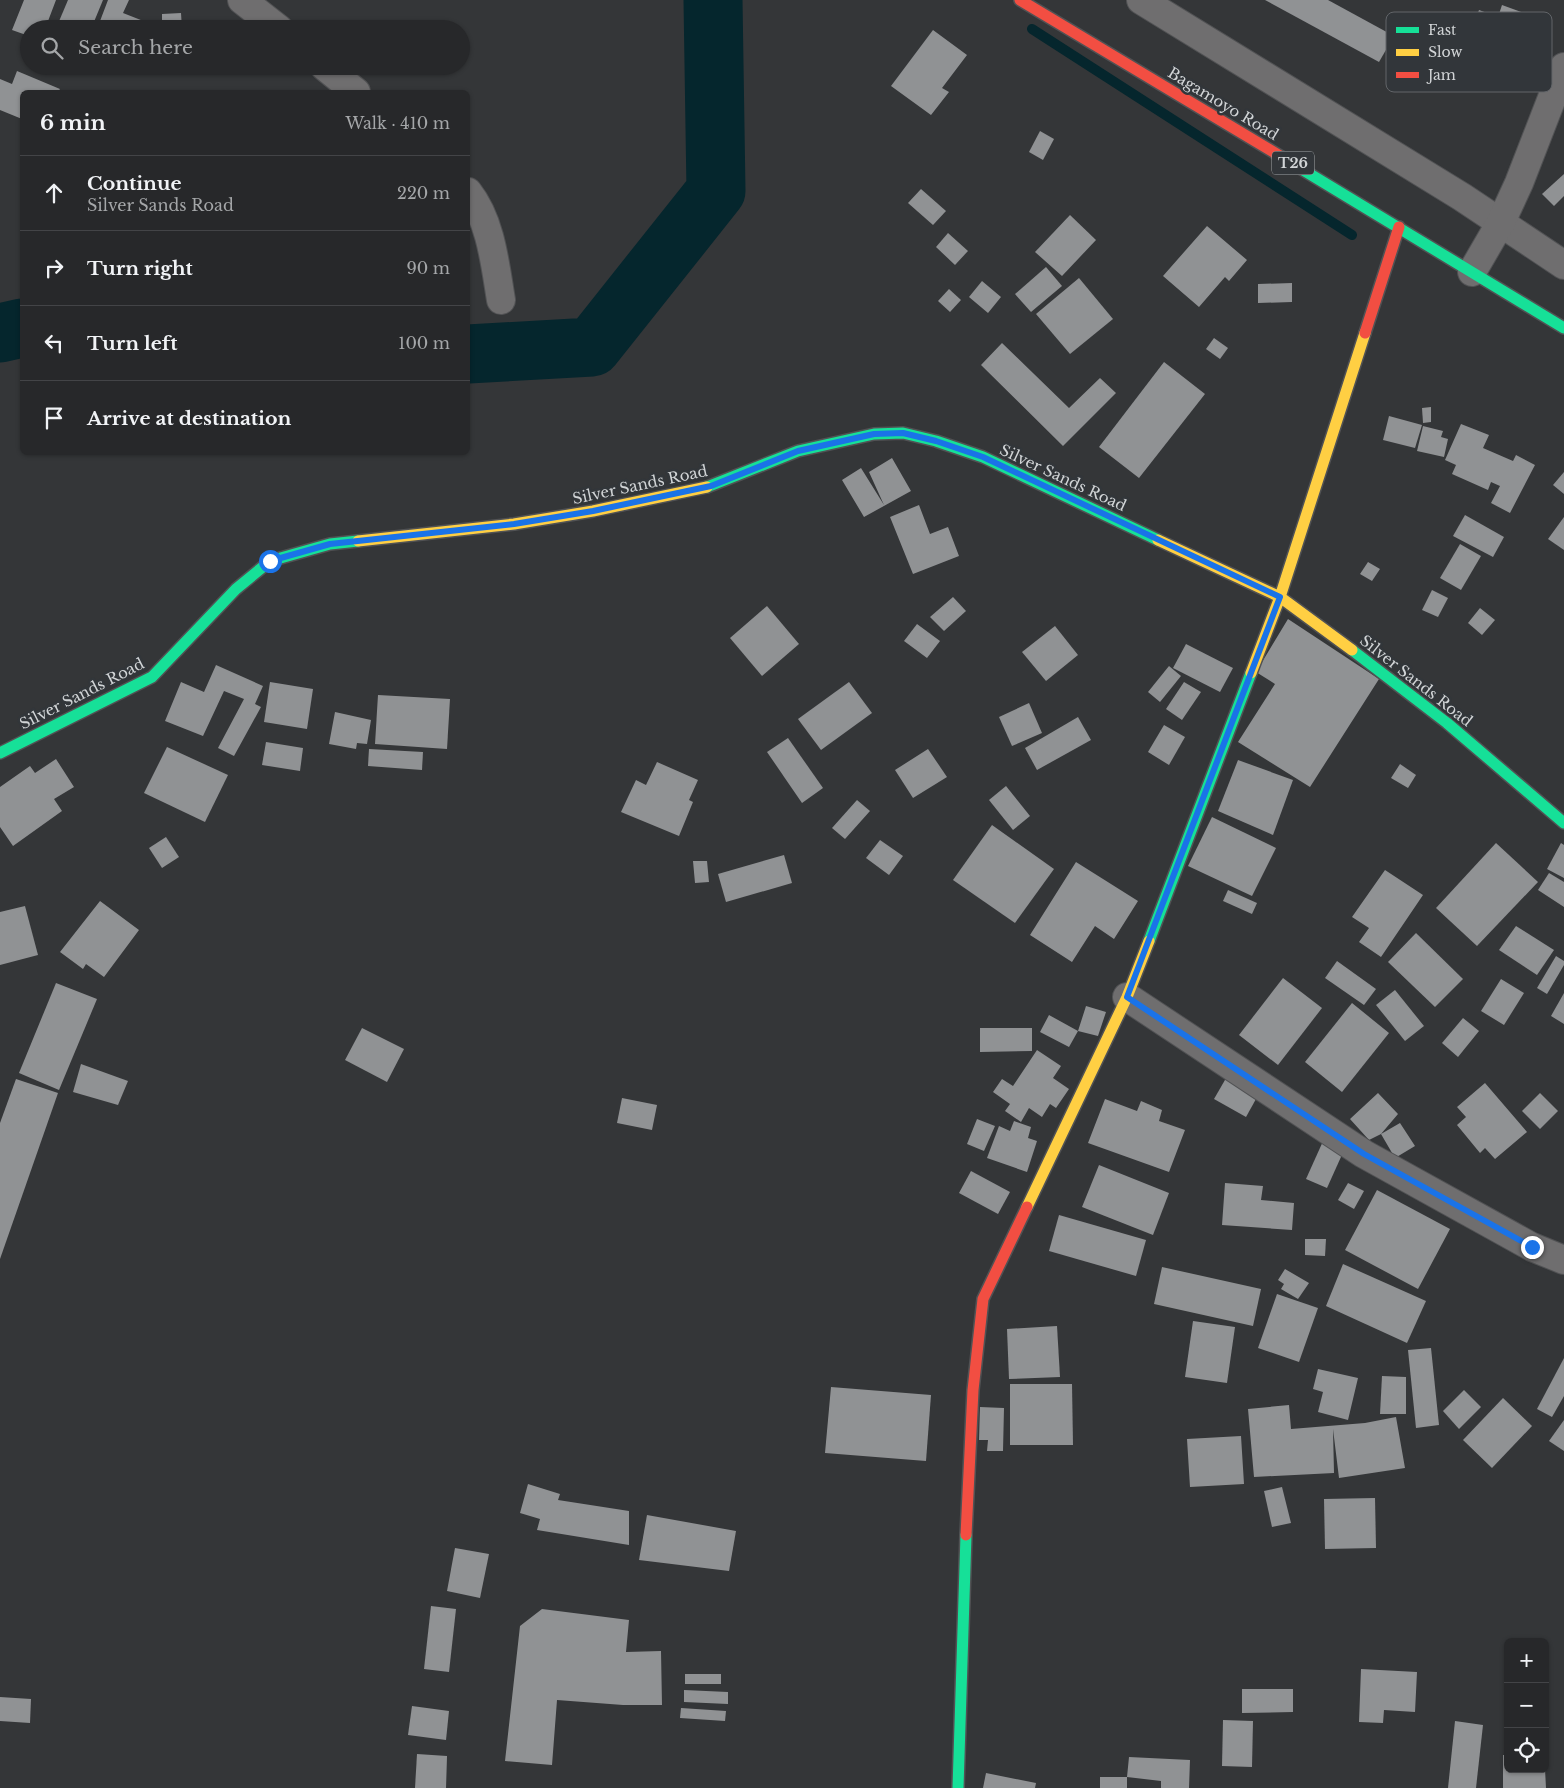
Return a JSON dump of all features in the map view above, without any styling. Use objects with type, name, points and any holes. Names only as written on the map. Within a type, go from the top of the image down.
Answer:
[{"type":"main road","name":"Bagamoyo Road","points":[[1020,0],[1564,328]]},
{"type":"main road","points":[[958,1788],[963,1584],[973,1390],[983,1299],[1127,997],[1280,597],[1399,227]]},
{"type":"main road","name":"Silver Sands Road","points":[[0,753],[152,677],[236,589],[270,561],[330,544],[514,524],[612,507],[711,486],[798,451],[874,434],[903,433],[936,441],[983,457],[1280,597],[1388,676],[1447,723],[1564,823]]},
{"type":"street","points":[[242,0],[268,20]]},
{"type":"street","points":[[1141,0],[1416,168],[1564,265]]},
{"type":"street","points":[[1472,272],[1501,222],[1520,183],[1564,67]]},
{"type":"street","points":[[335,75],[354,90]]},
{"type":"street","points":[[470,194],[485,223],[501,300]]},
{"type":"street","points":[[1127,997],[1364,1154],[1532,1247],[1564,1260]]},
{"type":"building","points":[[24,0],[56,0],[48,20],[20,20],[20,33],[12,30]]},
{"type":"building","points":[[68,0],[103,0],[95,20],[60,20]]},
{"type":"building","points":[[108,0],[129,0],[123,13],[141,20],[100,20]]},
{"type":"building","points":[[1265,0],[1328,0],[1386,32],[1386,50],[1379,62]]},
{"type":"building","points":[[1502,5],[1521,12],[1500,12]]},
{"type":"building","points":[[181,13],[181,20],[162,20],[162,14]]},
{"type":"building","points":[[933,30],[967,55],[942,88],[949,92],[931,115],[891,86]]},
{"type":"building","points":[[17,71],[20,72],[20,75],[27,75],[60,89],[20,90],[20,118],[0,110],[0,79],[12,84]]},
{"type":"building","points":[[1040,131],[1054,139],[1043,160],[1029,152]]},
{"type":"building","points":[[1564,174],[1564,196],[1554,206],[1542,194]]},
{"type":"building","points":[[921,189],[946,211],[933,225],[908,203]]},
{"type":"building","points":[[1070,215],[1096,240],[1062,276],[1035,252]]},
{"type":"building","points":[[1207,226],[1247,260],[1229,281],[1225,277],[1199,307],[1163,276]]},
{"type":"building","points":[[948,233],[968,251],[955,265],[936,247]]},
{"type":"building","points":[[1046,267],[1062,286],[1031,312],[1015,294]]},
{"type":"building","points":[[1079,278],[1113,319],[1070,354],[1036,314]]},
{"type":"building","points":[[982,281],[1001,297],[988,313],[969,297]]},
{"type":"building","points":[[1292,283],[1292,302],[1258,303],[1258,284]]},
{"type":"building","points":[[949,289],[961,300],[950,312],[938,301]]},
{"type":"building","points":[[1214,338],[1228,348],[1220,359],[1206,349]]},
{"type":"building","points":[[1002,343],[1069,408],[1100,378],[1116,393],[1063,446],[981,365]]},
{"type":"building","points":[[1164,362],[1205,394],[1139,478],[1099,447]]},
{"type":"building","points":[[1431,407],[1431,422],[1423,423],[1422,408]]},
{"type":"building","points":[[1389,416],[1422,425],[1415,448],[1383,440]]},
{"type":"building","points":[[1461,424],[1489,435],[1483,448],[1513,461],[1516,455],[1535,465],[1510,513],[1491,503],[1500,486],[1491,482],[1488,490],[1452,474],[1456,465],[1445,460]]},
{"type":"building","points":[[1423,426],[1443,431],[1441,437],[1448,439],[1444,457],[1417,451]]},
{"type":"building","points":[[892,458],[911,491],[864,517],[842,480],[861,468],[884,505],[869,472]]},
{"type":"building","points":[[1564,472],[1564,494],[1553,485]]},
{"type":"building","points":[[919,505],[930,534],[948,527],[959,556],[913,574],[890,517]]},
{"type":"building","points":[[1465,515],[1504,537],[1493,557],[1453,536]]},
{"type":"building","points":[[1564,517],[1564,550],[1548,539]]},
{"type":"building","points":[[1460,544],[1481,556],[1461,590],[1440,578]]},
{"type":"building","points":[[1368,562],[1380,569],[1372,581],[1360,574]]},
{"type":"building","points":[[1432,590],[1448,598],[1438,617],[1422,610]]},
{"type":"building","points":[[953,597],[966,611],[944,631],[930,617]]},
{"type":"building","points":[[767,606],[799,644],[762,676],[730,638]]},
{"type":"building","points":[[1480,608],[1495,620],[1482,635],[1468,623]]},
{"type":"building","points":[[1288,619],[1379,679],[1310,787],[1238,742],[1275,684],[1256,672]]},
{"type":"building","points":[[917,624],[940,641],[927,658],[904,641]]},
{"type":"building","points":[[1055,626],[1078,655],[1046,681],[1022,652]]},
{"type":"building","points":[[1186,644],[1233,668],[1220,692],[1173,668]]},
{"type":"building","points":[[216,665],[263,686],[255,704],[261,707],[234,756],[218,748],[244,699],[224,691],[203,736],[165,721],[181,682],[204,692]]},
{"type":"building","points":[[1169,666],[1181,676],[1160,702],[1148,692]]},
{"type":"building","points":[[270,682],[313,689],[307,729],[264,722]]},
{"type":"building","points":[[849,682],[872,713],[821,750],[798,719]]},
{"type":"building","points":[[1184,682],[1201,692],[1182,720],[1166,709]]},
{"type":"building","points":[[378,695],[450,699],[447,749],[375,744]]},
{"type":"building","points":[[1029,703],[1042,733],[1012,746],[999,717]]},
{"type":"building","points":[[335,712],[371,720],[367,744],[357,743],[356,749],[329,744]]},
{"type":"building","points":[[1078,717],[1091,740],[1037,770],[1025,748]]},
{"type":"building","points":[[1164,725],[1185,737],[1169,765],[1148,752]]},
{"type":"building","points":[[788,738],[823,788],[802,803],[767,752]]},
{"type":"building","points":[[266,742],[303,748],[300,771],[262,765]]},
{"type":"building","points":[[167,747],[228,775],[205,822],[144,793]]},
{"type":"building","points":[[369,749],[423,752],[422,770],[368,766]]},
{"type":"building","points":[[928,749],[947,777],[913,798],[895,770]]},
{"type":"building","points":[[56,759],[74,787],[54,799],[62,811],[13,846],[0,827],[0,787],[30,766],[35,773]]},
{"type":"building","points":[[1238,760],[1293,780],[1273,835],[1218,811]]},
{"type":"building","points":[[657,762],[698,780],[689,800],[693,802],[679,836],[621,812],[636,780],[646,785]]},
{"type":"building","points":[[1400,764],[1416,775],[1408,788],[1391,778]]},
{"type":"building","points":[[1006,786],[1030,816],[1013,830],[989,800]]},
{"type":"building","points":[[857,800],[870,811],[845,839],[832,828]]},
{"type":"building","points":[[1212,817],[1276,848],[1252,896],[1188,866]]},
{"type":"building","points":[[992,825],[1054,869],[1015,923],[953,880]]},
{"type":"building","points":[[166,837],[179,857],[162,868],[149,848]]},
{"type":"building","points":[[880,840],[903,856],[889,875],[866,858]]},
{"type":"building","points":[[1496,843],[1538,882],[1477,946],[1436,908]]},
{"type":"building","points":[[1561,843],[1564,845],[1564,878],[1547,869]]},
{"type":"building","points":[[784,855],[792,883],[726,902],[718,874]]},
{"type":"building","points":[[693,861],[707,861],[709,882],[695,883]]},
{"type":"building","points":[[1076,862],[1138,901],[1114,939],[1095,926],[1072,962],[1030,935]]},
{"type":"building","points":[[1385,870],[1423,895],[1381,957],[1359,942],[1369,928],[1352,917]]},
{"type":"building","points":[[1549,873],[1564,882],[1564,907],[1538,890]]},
{"type":"building","points":[[1228,890],[1257,903],[1252,914],[1223,901]]},
{"type":"building","points":[[100,901],[139,930],[104,977],[86,964],[83,969],[60,952]]},
{"type":"building","points":[[25,906],[38,955],[0,965],[0,912]]},
{"type":"building","points":[[1516,926],[1554,950],[1537,975],[1499,950]]},
{"type":"building","points":[[1416,933],[1463,979],[1435,1007],[1388,962]]},
{"type":"building","points":[[1556,956],[1564,961],[1564,965],[1547,994],[1537,988]]},
{"type":"building","points":[[1337,961],[1376,989],[1364,1005],[1325,978]]},
{"type":"building","points":[[1283,978],[1322,1008],[1278,1065],[1239,1035]]},
{"type":"building","points":[[1501,979],[1524,993],[1504,1025],[1481,1011]]},
{"type":"building","points":[[56,983],[97,999],[59,1090],[19,1073]]},
{"type":"building","points":[[1395,990],[1424,1026],[1405,1041],[1376,1005]]},
{"type":"building","points":[[1564,993],[1564,1024],[1551,1016]]},
{"type":"building","points":[[1352,1003],[1389,1033],[1342,1092],[1305,1062]]},
{"type":"building","points":[[1086,1006],[1106,1012],[1098,1036],[1078,1031]]},
{"type":"building","points":[[1049,1015],[1078,1031],[1069,1047],[1040,1032]]},
{"type":"building","points":[[1463,1018],[1479,1031],[1458,1057],[1442,1043]]},
{"type":"building","points":[[362,1028],[404,1049],[387,1082],[345,1060]]},
{"type":"building","points":[[980,1028],[1032,1028],[1032,1051],[980,1052]]},
{"type":"building","points":[[1037,1050],[1061,1066],[1053,1078],[1069,1089],[1056,1108],[1050,1104],[1042,1117],[1029,1108],[1021,1122],[1005,1111],[1010,1104],[993,1092],[1002,1079],[1013,1086]]},
{"type":"building","points":[[81,1064],[128,1081],[118,1105],[73,1092]]},
{"type":"building","points":[[1229,1073],[1261,1090],[1246,1117],[1214,1099]]},
{"type":"building","points":[[16,1079],[58,1093],[0,1259],[0,1123]]},
{"type":"building","points":[[1485,1083],[1527,1132],[1495,1159],[1485,1148],[1480,1153],[1457,1125],[1466,1117],[1457,1107]]},
{"type":"building","points":[[1378,1093],[1398,1114],[1381,1134],[1369,1140],[1350,1119]]},
{"type":"building","points":[[1540,1093],[1558,1111],[1540,1129],[1522,1111]]},
{"type":"building","points":[[622,1098],[657,1105],[652,1130],[617,1123]]},
{"type":"building","points":[[1105,1099],[1137,1111],[1141,1101],[1162,1110],[1159,1121],[1185,1130],[1169,1172],[1088,1143]]},
{"type":"building","points":[[977,1119],[995,1126],[984,1151],[967,1144]]},
{"type":"building","points":[[1014,1121],[1031,1127],[1028,1138],[1037,1141],[1027,1172],[987,1158],[999,1126],[1010,1131]]},
{"type":"building","points":[[1400,1123],[1415,1146],[1395,1158],[1381,1134]]},
{"type":"building","points":[[1324,1139],[1345,1148],[1327,1188],[1306,1179]]},
{"type":"building","points":[[1099,1165],[1169,1193],[1153,1235],[1082,1207]]},
{"type":"building","points":[[971,1171],[1010,1192],[998,1214],[959,1193]]},
{"type":"building","points":[[1225,1183],[1263,1186],[1261,1200],[1294,1203],[1292,1230],[1222,1225]]},
{"type":"building","points":[[1348,1183],[1364,1191],[1354,1209],[1338,1200]]},
{"type":"building","points":[[1377,1190],[1450,1229],[1418,1289],[1345,1250]]},
{"type":"building","points":[[1059,1215],[1146,1240],[1136,1276],[1049,1251]]},
{"type":"building","points":[[1305,1239],[1326,1239],[1325,1256],[1305,1255]]},
{"type":"building","points":[[1343,1264],[1426,1301],[1407,1343],[1326,1306]]},
{"type":"building","points":[[1162,1267],[1261,1289],[1253,1326],[1154,1304]]},
{"type":"building","points":[[1285,1269],[1309,1283],[1298,1299],[1281,1289],[1284,1284],[1278,1280]]},
{"type":"building","points":[[1277,1294],[1318,1308],[1299,1362],[1258,1348]]},
{"type":"building","points":[[1193,1321],[1235,1327],[1227,1383],[1185,1377]]},
{"type":"building","points":[[1057,1326],[1060,1377],[1009,1379],[1007,1329]]},
{"type":"building","points":[[1431,1348],[1439,1425],[1416,1428],[1408,1350]]},
{"type":"building","points":[[1564,1358],[1564,1396],[1552,1417],[1537,1409]]},
{"type":"building","points":[[1318,1369],[1358,1378],[1348,1420],[1318,1412],[1323,1392],[1313,1389]]},
{"type":"building","points":[[1382,1376],[1406,1377],[1406,1414],[1380,1414]]},
{"type":"building","points":[[1010,1384],[1072,1384],[1073,1445],[1010,1445]]},
{"type":"building","points":[[831,1387],[931,1395],[926,1461],[825,1453]]},
{"type":"building","points":[[1464,1390],[1481,1407],[1459,1429],[1443,1411]]},
{"type":"building","points":[[1503,1398],[1532,1426],[1492,1468],[1463,1440]]},
{"type":"building","points":[[1289,1405],[1291,1429],[1365,1423],[1396,1417],[1405,1468],[1339,1478],[1333,1429],[1334,1473],[1254,1477],[1248,1409]]},
{"type":"building","points":[[980,1407],[1004,1408],[1003,1451],[987,1451],[988,1440],[979,1440]]},
{"type":"building","points":[[1564,1420],[1564,1451],[1549,1441]]},
{"type":"building","points":[[1241,1436],[1244,1484],[1190,1487],[1187,1439]]},
{"type":"building","points":[[528,1484],[560,1494],[558,1500],[629,1511],[629,1545],[537,1530],[540,1519],[520,1513]]},
{"type":"building","points":[[1282,1487],[1291,1523],[1272,1527],[1264,1491]]},
{"type":"building","points":[[1375,1498],[1376,1548],[1325,1549],[1324,1499]]},
{"type":"building","points":[[647,1515],[736,1531],[729,1571],[639,1560]]},
{"type":"building","points":[[455,1548],[489,1554],[480,1598],[447,1591]]},
{"type":"building","points":[[431,1606],[456,1609],[449,1672],[424,1669]]},
{"type":"building","points":[[542,1609],[629,1620],[626,1652],[661,1651],[662,1705],[623,1705],[557,1700],[552,1765],[505,1761],[520,1626]]},
{"type":"building","points":[[1361,1669],[1417,1672],[1415,1712],[1384,1710],[1383,1723],[1359,1722]]},
{"type":"building","points":[[685,1674],[721,1674],[721,1684],[685,1684]]},
{"type":"building","points":[[1242,1689],[1293,1689],[1293,1712],[1242,1713]]},
{"type":"building","points":[[684,1690],[728,1692],[728,1704],[684,1702]]},
{"type":"building","points":[[0,1697],[31,1699],[30,1723],[0,1721]]},
{"type":"building","points":[[412,1706],[449,1711],[446,1740],[408,1735]]},
{"type":"building","points":[[681,1708],[726,1711],[725,1721],[680,1718]]},
{"type":"building","points":[[1223,1720],[1253,1721],[1252,1767],[1222,1766]]},
{"type":"building","points":[[1455,1721],[1483,1725],[1476,1788],[1448,1788]]},
{"type":"building","points":[[417,1754],[447,1756],[446,1788],[415,1788]]},
{"type":"building","points":[[1503,1755],[1504,1773],[1545,1773],[1546,1788],[1503,1788]]},
{"type":"building","points":[[1129,1757],[1190,1760],[1189,1788],[1161,1788],[1161,1781],[1127,1777]]},
{"type":"building","points":[[986,1773],[1036,1783],[1035,1788],[983,1788]]},
{"type":"building","points":[[1100,1777],[1127,1777],[1127,1788],[1100,1788]]},
{"type":"waterway","points":[[470,354],[592,347],[716,191],[713,0]]},
{"type":"waterway","points":[[1032,29],[1352,235]]},
{"type":"waterway","points":[[0,333],[20,328]]},
{"type":"traffic: fast","points":[[1285,159],[1564,328]]},
{"type":"traffic: fast","points":[[707,487],[798,451],[874,434],[903,433],[936,441],[983,457],[1158,540]]},
{"type":"traffic: fast","points":[[0,753],[152,677],[236,589],[270,561],[330,544],[358,541]]},
{"type":"traffic: fast","points":[[1352,650],[1447,723],[1564,823]]},
{"type":"traffic: fast","points":[[1149,941],[1251,673]]},
{"type":"traffic: fast","points":[[958,1788],[966,1535]]},
{"type":"traffic: slow","points":[[1251,673],[1280,597],[1365,333]]},
{"type":"traffic: slow","points":[[358,541],[514,524],[593,511],[707,487]]},
{"type":"traffic: slow","points":[[1158,540],[1280,597],[1352,650]]},
{"type":"traffic: slow","points":[[1027,1207],[1127,997],[1149,941]]},
{"type":"traffic: jam","points":[[1020,0],[1285,159]]},
{"type":"traffic: jam","points":[[1365,333],[1399,227]]},
{"type":"traffic: jam","points":[[966,1535],[973,1390],[983,1299],[1027,1207]]},
{"type":"route","points":[[270,561],[330,544],[514,524],[593,511],[711,486],[798,451],[874,434],[903,433],[936,441],[983,457],[1280,597],[1127,997],[1364,1154],[1532,1247]]}]
